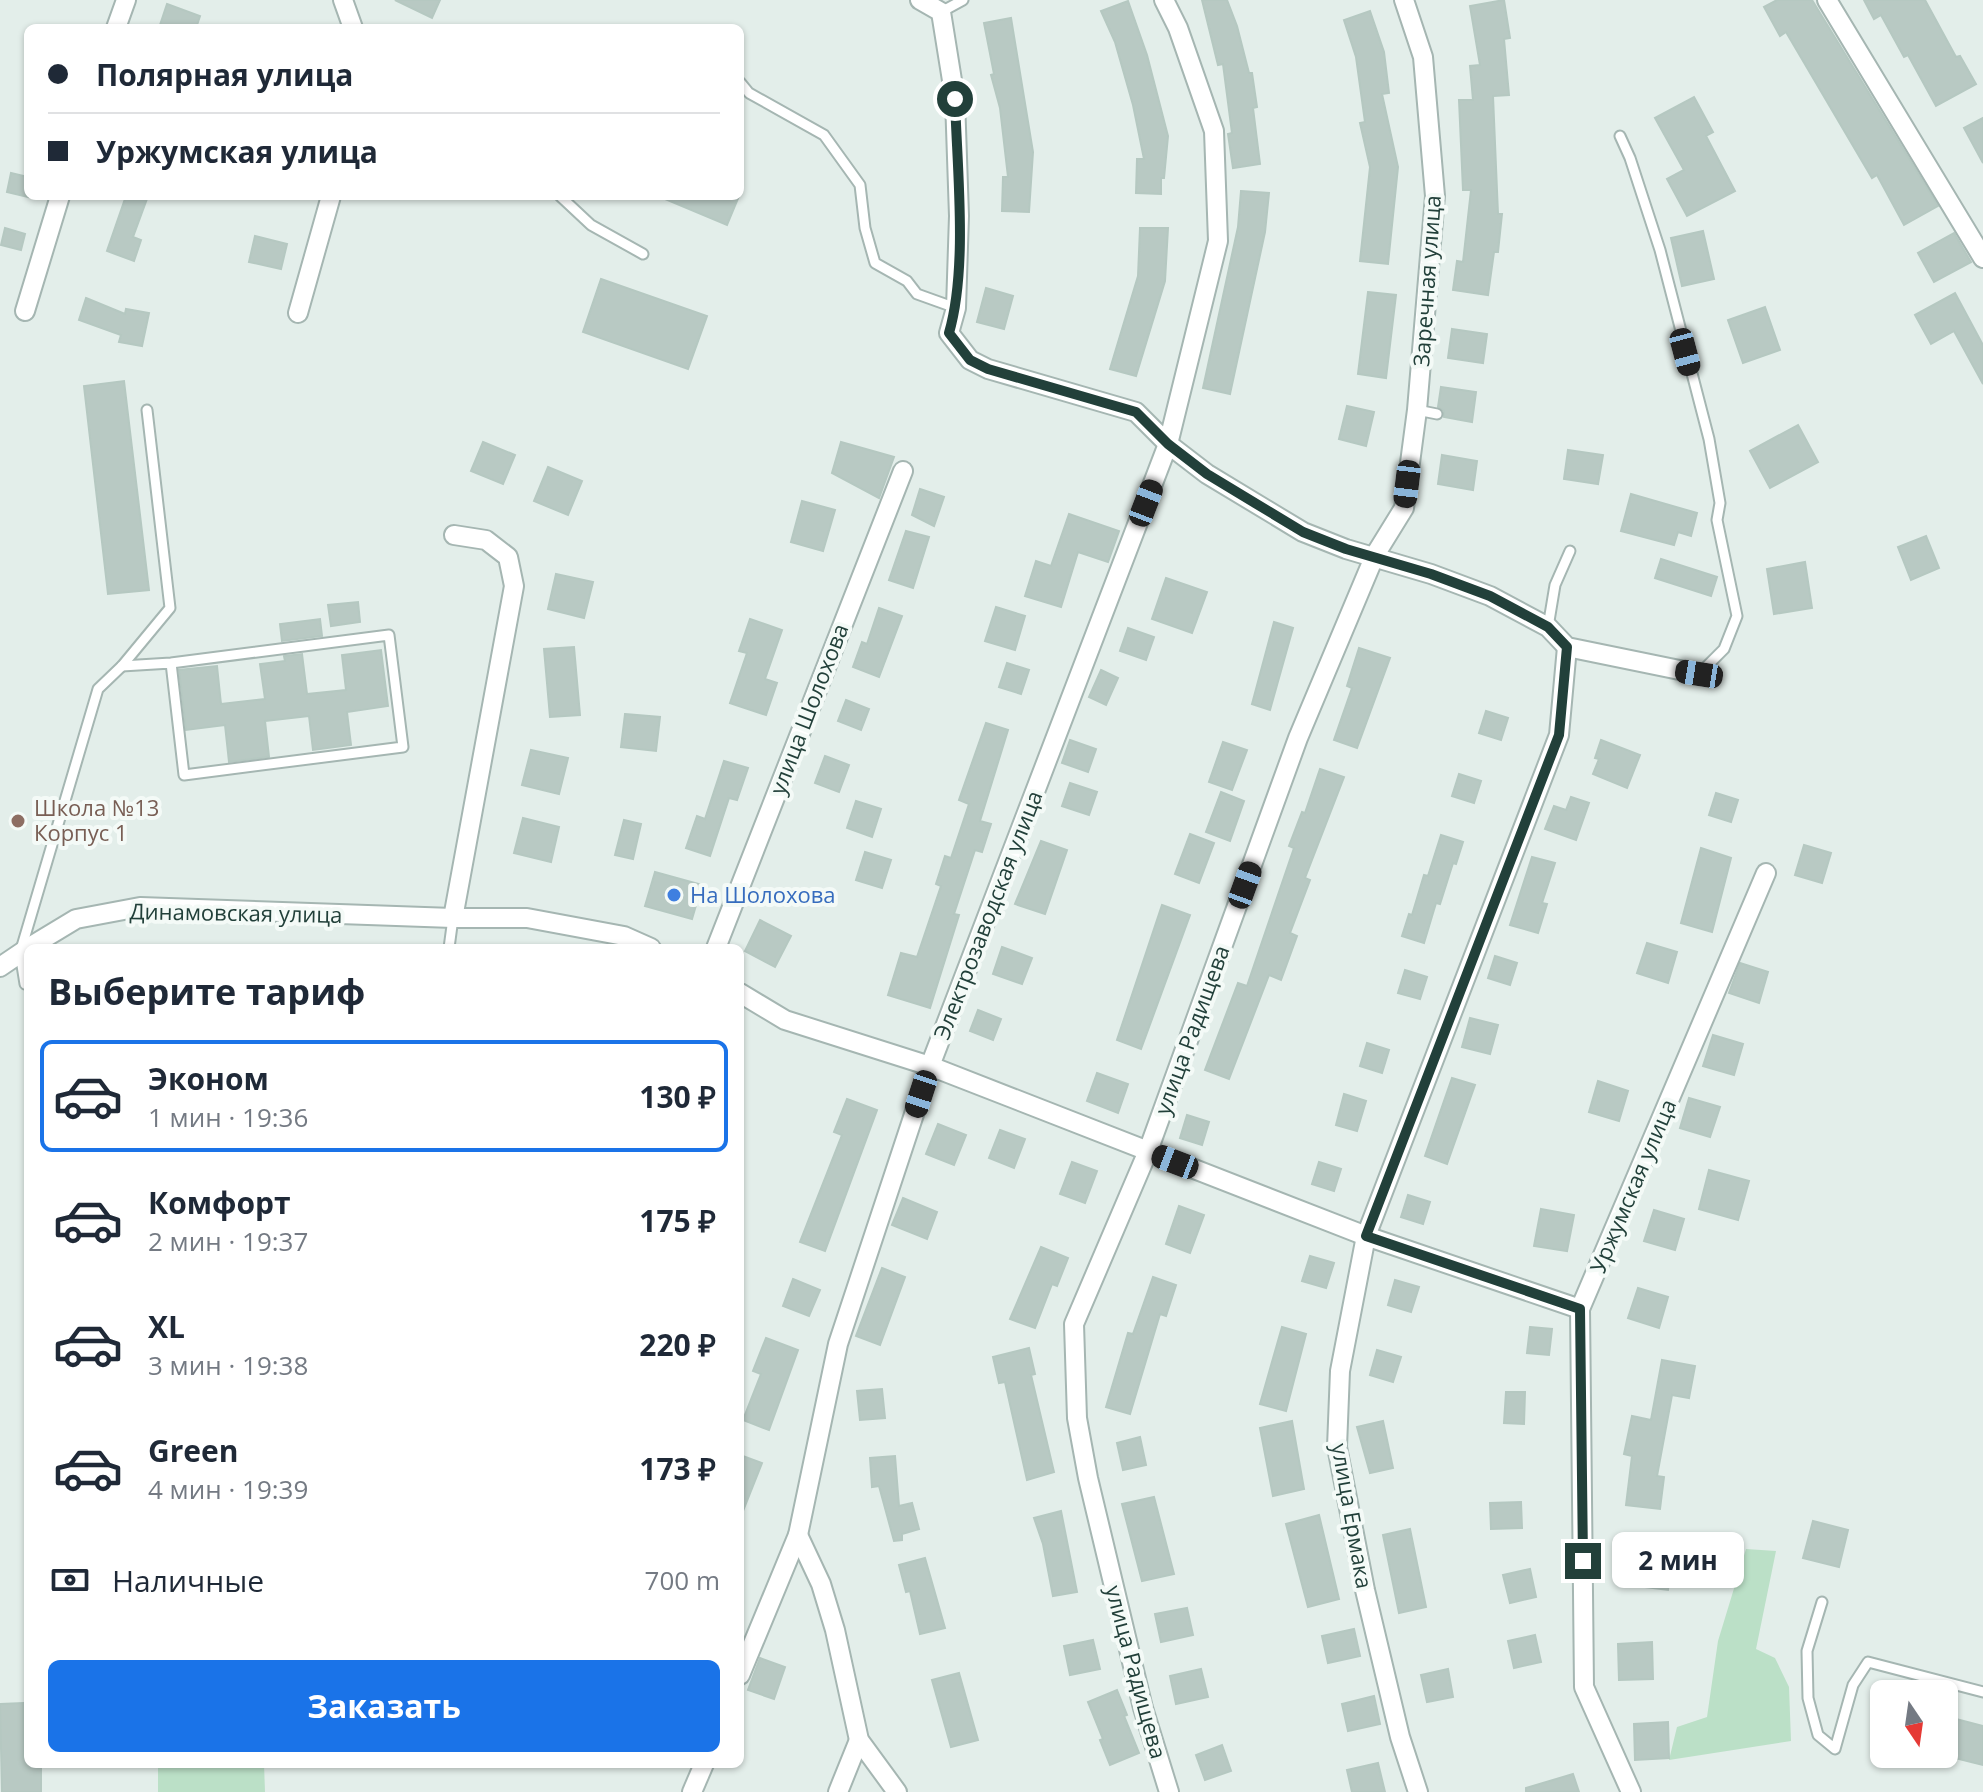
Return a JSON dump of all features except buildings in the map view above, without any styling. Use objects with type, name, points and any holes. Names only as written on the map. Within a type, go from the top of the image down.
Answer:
[{"type":"street","points":[[117,24],[126,0]]},
{"type":"street","points":[[343,0],[351,24]]},
{"type":"street","points":[[920,0],[941,12],[955,99],[959,216],[956,308],[949,333],[970,360],[988,369],[1136,412],[1168,444],[1207,474],[1303,532],[1490,596],[1548,627],[1567,647],[1699,674]]},
{"type":"street","name":"Электрозаводская улица","points":[[744,1665],[798,1535],[838,1344],[930,1066],[1168,444],[1218,241],[1214,131],[1178,28],[1164,0]]},
{"type":"street","name":"Заречная улица","points":[[1375,555],[1404,508],[1417,410],[1435,196],[1423,57],[1404,0]]},
{"type":"street","points":[[1827,0],[1983,258]]},
{"type":"street","points":[[25,311],[59,200]]},
{"type":"street","points":[[298,313],[330,200]]},
{"type":"street","name":"улица Шолохова","points":[[718,944],[903,471]]},
{"type":"street","points":[[453,918],[514,586],[508,557],[486,540],[454,535]]},
{"type":"street","name":"улица Радищева","points":[[1169,1792],[1139,1693],[1088,1478],[1077,1418],[1074,1324],[1148,1151],[1298,738],[1375,555]]},
{"type":"street","name":"улица Ермака","points":[[1418,1792],[1400,1737],[1369,1605],[1337,1447],[1340,1371],[1366,1236],[1559,735],[1567,647]]},
{"type":"street","name":"Уржумская улица","points":[[1631,1792],[1584,1687],[1580,1309],[1766,873]]},
{"type":"street","name":"Динамовская улица","points":[[35,944],[76,919],[140,907],[527,918],[624,936],[642,944]]},
{"type":"street","name":"Динамовская улица","points":[[0,967],[24,951]]},
{"type":"street","points":[[744,995],[785,1020],[930,1066],[1366,1236],[1580,1309]]},
{"type":"street","points":[[798,1535],[828,1607],[859,1740],[897,1792]]},
{"type":"street","points":[[838,1792],[859,1740]]},
{"type":"street","points":[[692,1792],[702,1768]]},
{"type":"lane","points":[[941,12],[963,0]]},
{"type":"lane","points":[[744,87],[749,93],[824,135],[860,185],[865,228],[875,263],[907,281],[917,294],[956,308]]},
{"type":"lane","points":[[1620,136],[1660,250],[1709,439],[1720,503],[1717,520],[1737,616],[1724,649],[1699,674]]},
{"type":"lane","points":[[564,200],[591,225],[643,254]]},
{"type":"lane","points":[[27,944],[98,689],[122,666],[170,608],[147,410]]},
{"type":"lane","points":[[1417,410],[1437,414]]},
{"type":"lane","points":[[1548,627],[1555,585],[1570,551]]},
{"type":"lane","points":[[122,666],[171,663],[389,635],[403,747],[184,775],[171,663]]},
{"type":"lane","points":[[450,944],[453,918]]},
{"type":"lane","points":[[1822,1602],[1807,1651],[1808,1698],[1818,1735],[1835,1749],[1853,1685],[1868,1662],[1983,1692]]},
{"type":"green space","points":[[1746,1549],[1776,1551],[1756,1649],[1775,1658],[1789,1687],[1791,1741],[1669,1760],[1677,1727],[1707,1717],[1718,1641]]},
{"type":"green space","points":[[158,1768],[264,1768],[265,1792],[158,1792]]},
{"type":"place","name":"Школа №13 Корпус 1","points":[[18,821]]},
{"type":"place","name":"На Шолохова","points":[[674,895]]},
{"type":"route","points":[[955,99],[959,216],[956,308],[949,333],[970,360],[988,369],[1136,412],[1168,444],[1207,474],[1303,532],[1490,596],[1548,627],[1567,647],[1559,735],[1366,1236],[1580,1309],[1583,1561]]}]
